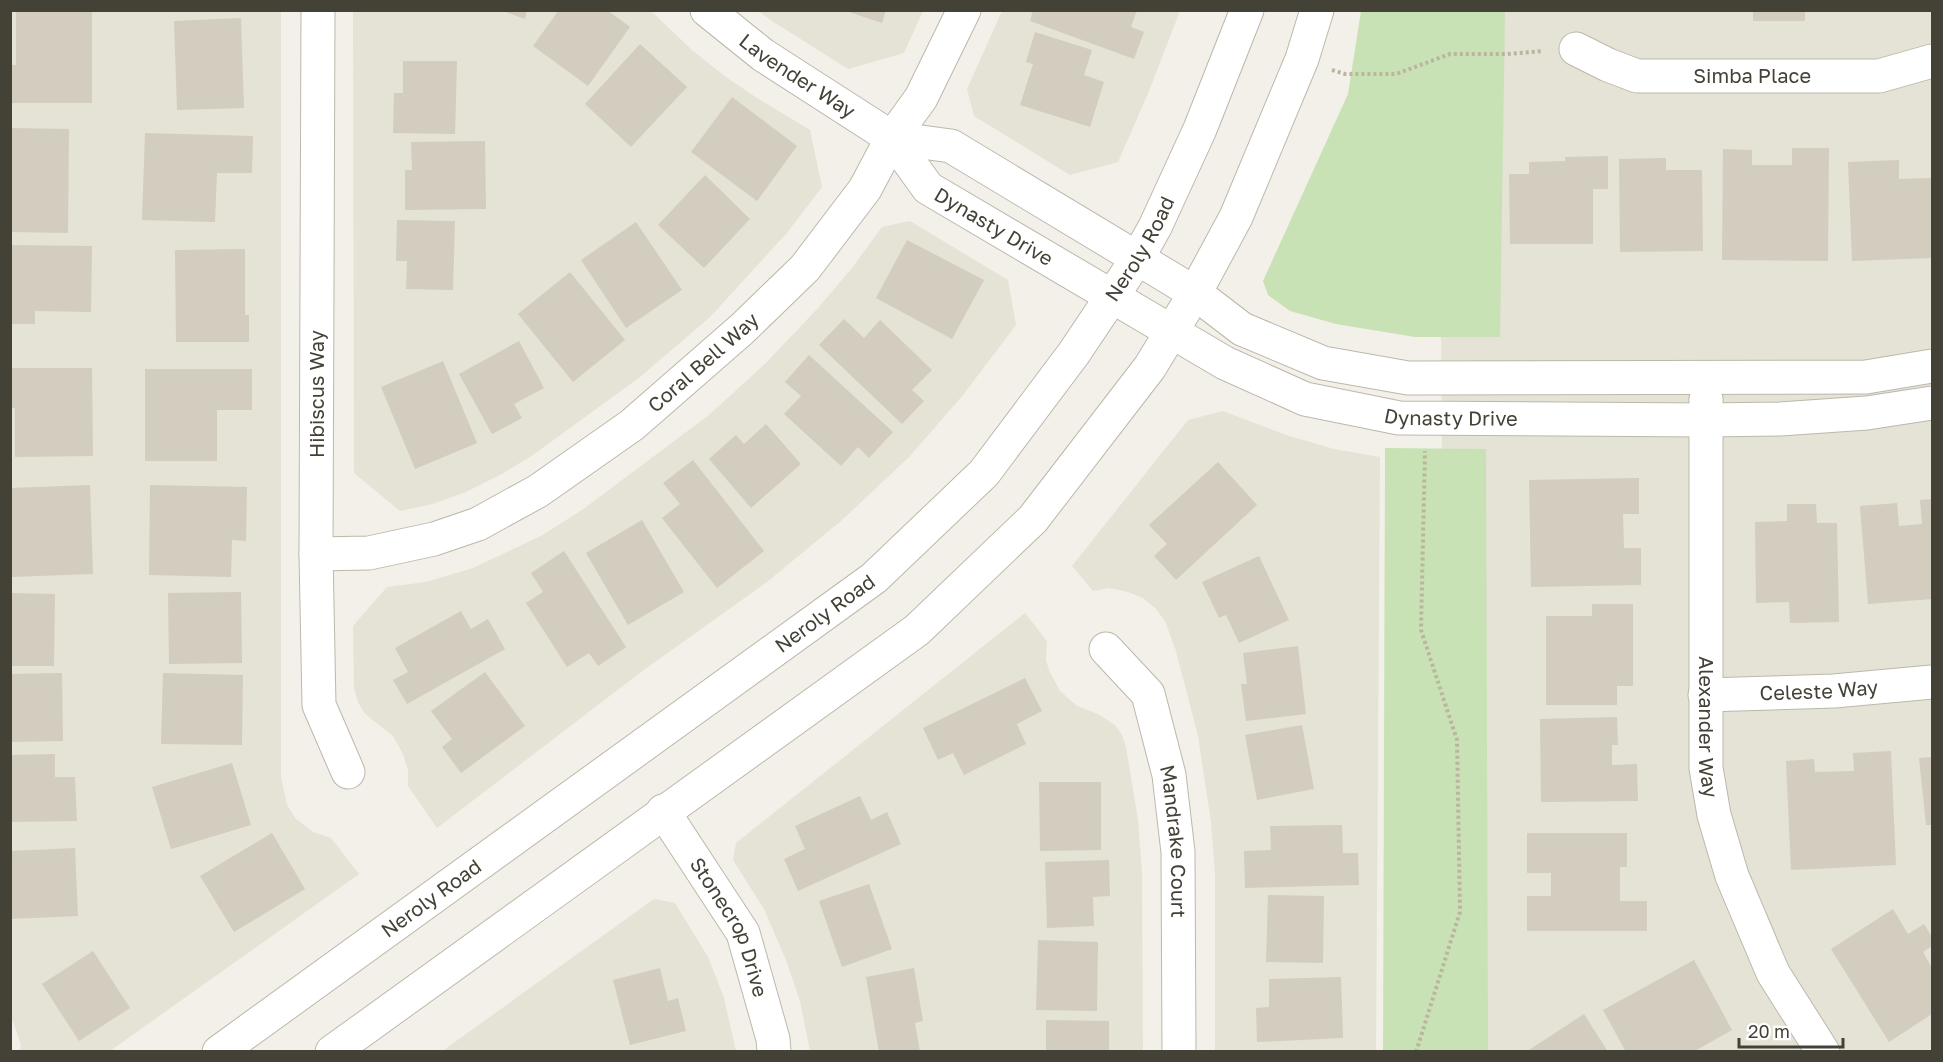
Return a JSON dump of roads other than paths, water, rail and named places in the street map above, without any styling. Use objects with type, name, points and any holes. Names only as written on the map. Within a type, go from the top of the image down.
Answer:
[{"type":"street","name":"Hibiscus Way","points":[[318,10],[316,554],[320,705],[348,772]]},
{"type":"street","name":"Lavender Way","points":[[707,10],[763,55],[892,138]]},
{"type":"street","name":"Coral Bell Way","points":[[316,554],[369,553],[434,538],[478,524],[538,491],[632,425],[742,329],[805,268],[865,189],[892,138],[921,98],[964,10]]},
{"type":"street","name":"Neroly Road","points":[[219,1052],[874,578],[984,473],[1074,353],[1137,259],[1155,227],[1200,129],[1247,10]]},
{"type":"street","points":[[332,1052],[663,811],[917,630],[1033,519],[1143,375],[1195,293],[1236,217],[1302,59],[1317,10]]},
{"type":"street","name":"Simba Place","points":[[1576,49],[1637,76],[1879,76],[1932,61]]},
{"type":"street","name":"Dynasty Drive","points":[[892,138],[951,146],[1195,293],[1242,329],[1323,363],[1408,378],[1866,377],[1932,366]]},
{"type":"street","name":"Dynasty Drive","points":[[892,138],[928,188],[1225,363],[1305,399],[1399,418],[1705,420],[1780,419],[1867,413],[1932,403]]},
{"type":"street","name":"Alexander Way","points":[[1707,377],[1705,420],[1706,768],[1714,815],[1732,876],[1773,973],[1818,1050]]},
{"type":"street","name":"Mandrake Court","points":[[1106,649],[1148,694],[1169,775],[1178,852],[1179,1052]]},
{"type":"street","name":"Celeste Way","points":[[1705,695],[1834,691],[1932,682]]},
{"type":"street","name":"Stonecrop Drive","points":[[663,811],[743,933],[773,1040],[774,1052]]}]
